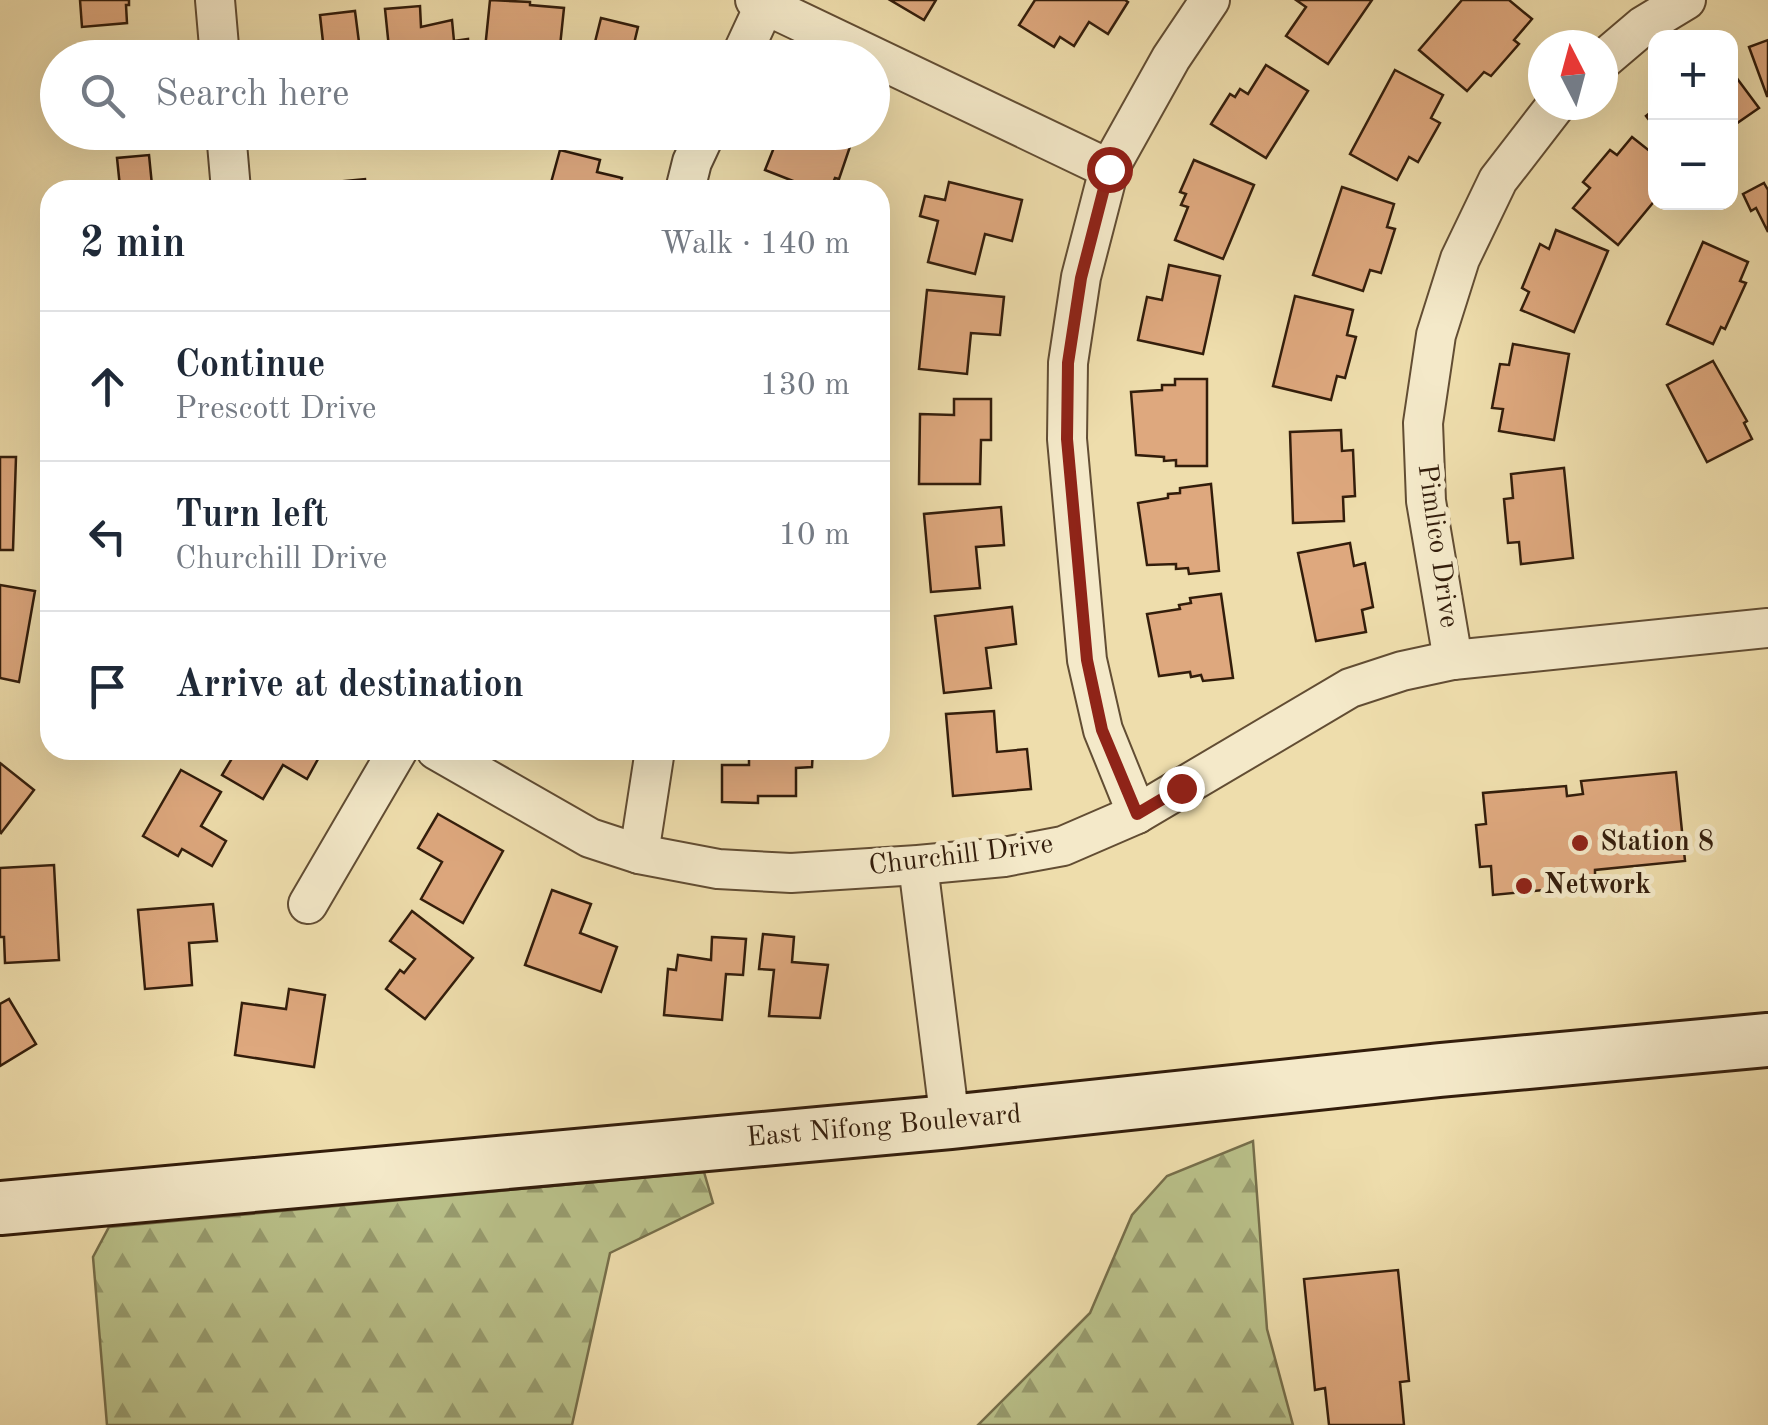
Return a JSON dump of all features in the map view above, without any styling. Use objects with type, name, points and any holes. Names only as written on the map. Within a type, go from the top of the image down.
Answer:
[{"type":"street","points":[[215,0],[218,40]]},
{"type":"street","points":[[1137,814],[1102,730],[1087,660],[1067,439],[1068,363],[1081,278],[1109,169],[1171,58],[1210,0]]},
{"type":"street","points":[[1618,47],[1643,26],[1686,0]]},
{"type":"street","points":[[747,40],[762,1],[843,40]]},
{"type":"street","points":[[890,63],[1109,169]]},
{"type":"street","name":"Pimlico Drive","points":[[1453,660],[1426,501],[1424,423],[1436,335],[1460,259],[1498,180],[1544,120]]},
{"type":"street","points":[[228,150],[230,180]]},
{"type":"street","points":[[688,180],[698,150]]},
{"type":"street","name":"Churchill Drive","points":[[454,760],[590,838],[639,854],[718,868],[791,872],[1004,857],[1062,846],[1137,814],[1350,688],[1402,671],[1453,660],[1768,628]]},
{"type":"street","points":[[308,904],[392,760]]},
{"type":"street","points":[[639,854],[653,760]]},
{"type":"street","points":[[918,865],[950,1122]]},
{"type":"street","name":"East Nifong Boulevard","points":[[0,1208],[950,1122],[1768,1040]]},
{"type":"green space","points":[[1253,1141],[1267,1329],[1293,1425],[978,1425],[1090,1313],[1132,1215],[1167,1176]]},
{"type":"green space","points":[[704,1172],[713,1203],[610,1253],[572,1425],[107,1425],[93,1257],[109,1227]]},
{"type":"building","points":[[80,0],[129,0],[127,23],[82,27]]},
{"type":"building","points":[[490,0],[564,8],[561,40],[486,40]]},
{"type":"building","points":[[890,0],[936,0],[924,20]]},
{"type":"building","points":[[1035,0],[1128,2],[1108,34],[1089,22],[1074,46],[1060,37],[1054,47],[1019,25]]},
{"type":"building","points":[[1296,0],[1372,0],[1328,64],[1286,36],[1306,7]]},
{"type":"building","points":[[1462,0],[1509,0],[1532,19],[1514,40],[1519,44],[1491,76],[1484,72],[1467,91],[1419,50]]},
{"type":"building","points":[[420,6],[421,27],[452,20],[454,40],[388,40],[385,9]]},
{"type":"building","points":[[355,11],[359,40],[323,40],[320,15]]},
{"type":"building","points":[[601,18],[638,27],[635,40],[596,40]]},
{"type":"building","points":[[1768,40],[1768,96],[1767,96],[1749,47]]},
{"type":"building","points":[[1266,65],[1308,91],[1266,158],[1211,124],[1230,94],[1235,97],[1240,89],[1248,94]]},
{"type":"building","points":[[1395,70],[1443,95],[1431,118],[1440,123],[1418,162],[1409,157],[1397,180],[1350,154]]},
{"type":"building","points":[[1738,80],[1759,108],[1738,122]]},
{"type":"building","points":[[1632,137],[1648,150],[1648,209],[1618,245],[1573,208],[1590,188],[1583,182],[1610,150],[1617,155]]},
{"type":"building","points":[[560,150],[600,160],[597,172],[622,178],[622,180],[552,180]]},
{"type":"building","points":[[773,150],[849,150],[839,179],[790,180],[765,170]]},
{"type":"building","points":[[149,155],[152,180],[119,180],[117,158]]},
{"type":"building","points":[[1194,160],[1254,185],[1223,259],[1175,240],[1188,207],[1181,205],[1186,194],[1180,192]]},
{"type":"building","points":[[949,182],[1022,200],[1012,241],[985,234],[975,274],[928,262],[938,221],[920,216],[925,196],[945,200]]},
{"type":"building","points":[[1764,183],[1768,190],[1768,232],[1756,208],[1751,211],[1743,194]]},
{"type":"building","points":[[1342,187],[1394,204],[1387,227],[1395,229],[1381,273],[1370,270],[1363,291],[1313,275]]},
{"type":"building","points":[[1556,230],[1608,251],[1574,332],[1521,310],[1529,292],[1522,288],[1540,244],[1549,249]]},
{"type":"building","points":[[1703,242],[1748,262],[1740,281],[1746,283],[1725,329],[1721,327],[1713,344],[1667,324]]},
{"type":"building","points":[[1169,265],[1220,276],[1203,354],[1138,340],[1147,297],[1162,300]]},
{"type":"building","points":[[927,290],[1004,297],[1000,335],[971,333],[967,374],[919,369]]},
{"type":"building","points":[[1295,296],[1353,310],[1347,335],[1356,337],[1345,378],[1337,376],[1331,400],[1273,386]]},
{"type":"building","points":[[1513,344],[1569,354],[1554,440],[1499,431],[1503,409],[1492,408],[1500,364],[1509,365]]},
{"type":"building","points":[[1713,361],[1747,421],[1744,423],[1752,439],[1707,462],[1667,385]]},
{"type":"building","points":[[1175,379],[1207,379],[1207,466],[1176,466],[1176,460],[1136,455],[1131,392],[1162,390],[1162,385],[1175,385]]},
{"type":"building","points":[[954,399],[991,399],[991,440],[981,440],[980,484],[919,484],[920,414],[954,415]]},
{"type":"building","points":[[1341,430],[1342,451],[1353,450],[1355,496],[1343,497],[1344,521],[1293,523],[1290,432]]},
{"type":"building","points":[[0,457],[16,457],[13,550],[0,550]]},
{"type":"building","points":[[1564,468],[1573,558],[1521,564],[1519,542],[1508,543],[1504,499],[1513,498],[1511,474]]},
{"type":"building","points":[[1211,484],[1219,571],[1189,574],[1188,568],[1176,569],[1176,564],[1147,565],[1138,503],[1168,498],[1168,494],[1180,493],[1180,488]]},
{"type":"building","points":[[1001,507],[1004,545],[976,547],[980,588],[931,592],[924,514]]},
{"type":"building","points":[[1350,543],[1354,566],[1365,563],[1373,607],[1362,610],[1366,632],[1316,641],[1298,553]]},
{"type":"building","points":[[0,585],[35,591],[19,682],[0,678]]},
{"type":"building","points":[[1221,594],[1233,678],[1203,681],[1201,675],[1191,677],[1190,672],[1159,676],[1147,614],[1180,609],[1179,605],[1191,603],[1190,598]]},
{"type":"building","points":[[1012,607],[1016,644],[986,648],[991,688],[944,693],[935,616]]},
{"type":"building","points":[[994,711],[997,752],[1027,749],[1031,789],[953,796],[946,714]]},
{"type":"building","points":[[231,760],[317,760],[307,779],[283,765],[263,799],[222,775]]},
{"type":"building","points":[[749,760],[812,760],[812,767],[796,768],[796,796],[758,796],[758,803],[722,802],[722,765],[749,765]]},
{"type":"building","points":[[0,763],[34,790],[1,833],[0,832]]},
{"type":"building","points":[[181,770],[221,792],[201,826],[226,841],[212,866],[182,849],[178,856],[143,836]]},
{"type":"building","name":"Station 8","points":[[1676,772],[1685,861],[1595,870],[1595,877],[1573,878],[1574,887],[1493,895],[1491,866],[1480,867],[1476,825],[1486,824],[1483,793],[1566,786],[1567,796],[1583,794],[1581,781]]},
{"type":"building","points":[[438,814],[503,851],[463,923],[421,899],[442,862],[418,848]]},
{"type":"building","points":[[54,865],[59,960],[5,963],[4,937],[0,937],[0,868]]},
{"type":"building","points":[[552,890],[591,904],[580,933],[617,947],[601,992],[525,965]]},
{"type":"building","points":[[213,904],[217,941],[189,943],[192,985],[145,989],[138,910]]},
{"type":"building","points":[[412,911],[473,958],[425,1019],[386,989],[400,970],[404,973],[415,959],[390,941]]},
{"type":"building","points":[[763,934],[794,937],[792,962],[828,965],[820,1018],[769,1016],[774,970],[759,969]]},
{"type":"building","points":[[712,937],[746,939],[743,975],[726,974],[722,1020],[664,1015],[668,969],[676,970],[678,955],[711,960]]},
{"type":"building","points":[[289,989],[325,995],[314,1067],[235,1055],[242,1003],[286,1009]]},
{"type":"building","points":[[9,999],[36,1044],[0,1066],[0,1004]]},
{"type":"building","points":[[1398,1270],[1409,1381],[1400,1382],[1404,1425],[1329,1425],[1325,1388],[1315,1390],[1304,1279]]},
{"type":"place","name":"Station 8","points":[[1580,843]]},
{"type":"place","name":"Network","points":[[1524,886]]},
{"type":"route","points":[[1109,169],[1081,278],[1068,363],[1067,439],[1087,660],[1102,730],[1137,814],[1181,788]]}]
